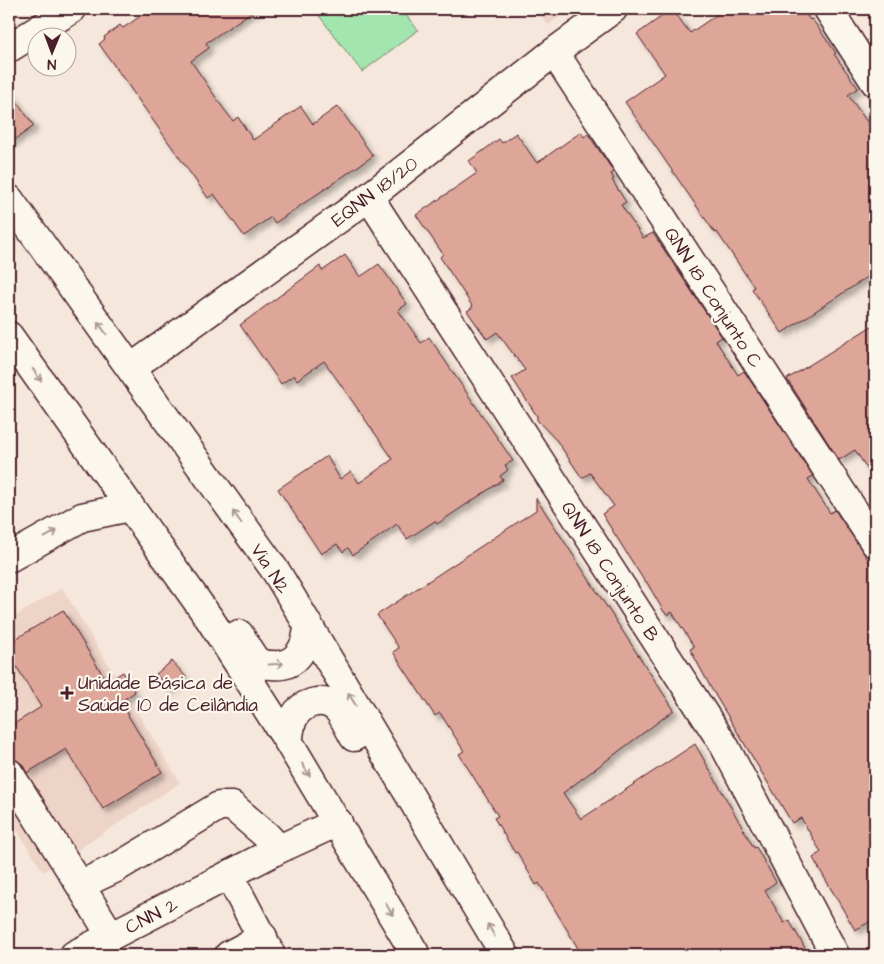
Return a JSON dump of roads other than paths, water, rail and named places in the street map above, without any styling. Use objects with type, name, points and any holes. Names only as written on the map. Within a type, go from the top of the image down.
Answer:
[{"type":"street","points":[[9,48],[72,9]]},
{"type":"street","name":"EQNN 18/20","points":[[131,368],[368,197],[554,52],[613,9]]},
{"type":"street","points":[[828,9],[875,82]]},
{"type":"street","name":"QNN 18 Conjunto C","points":[[554,52],[875,542]]},
{"type":"street","name":"QNN 18 Conjunto B","points":[[368,197],[724,745],[836,955]]},
{"type":"street","name":"Via N2","points":[[9,199],[277,573],[505,955]]},
{"type":"street","points":[[9,336],[209,618],[338,822],[416,955]]},
{"type":"street","points":[[9,558],[82,517],[135,513],[174,543],[203,580],[257,661],[277,666],[297,657],[304,648],[308,638],[308,626]]},
{"type":"street","points":[[288,741],[292,720],[298,711],[306,705],[321,702],[336,707],[423,846],[476,906]]},
{"type":"street","points":[[9,773],[110,936]]},
{"type":"street","points":[[80,885],[116,868],[218,806],[232,806],[279,849]]},
{"type":"street","name":"CNN 2","points":[[74,955],[279,849],[338,822]]},
{"type":"street","points":[[229,875],[267,946],[229,955]]},
{"type":"place","name":"Unidade Básica de Saúde 10 de Ceilândia","points":[[67,693]]}]
